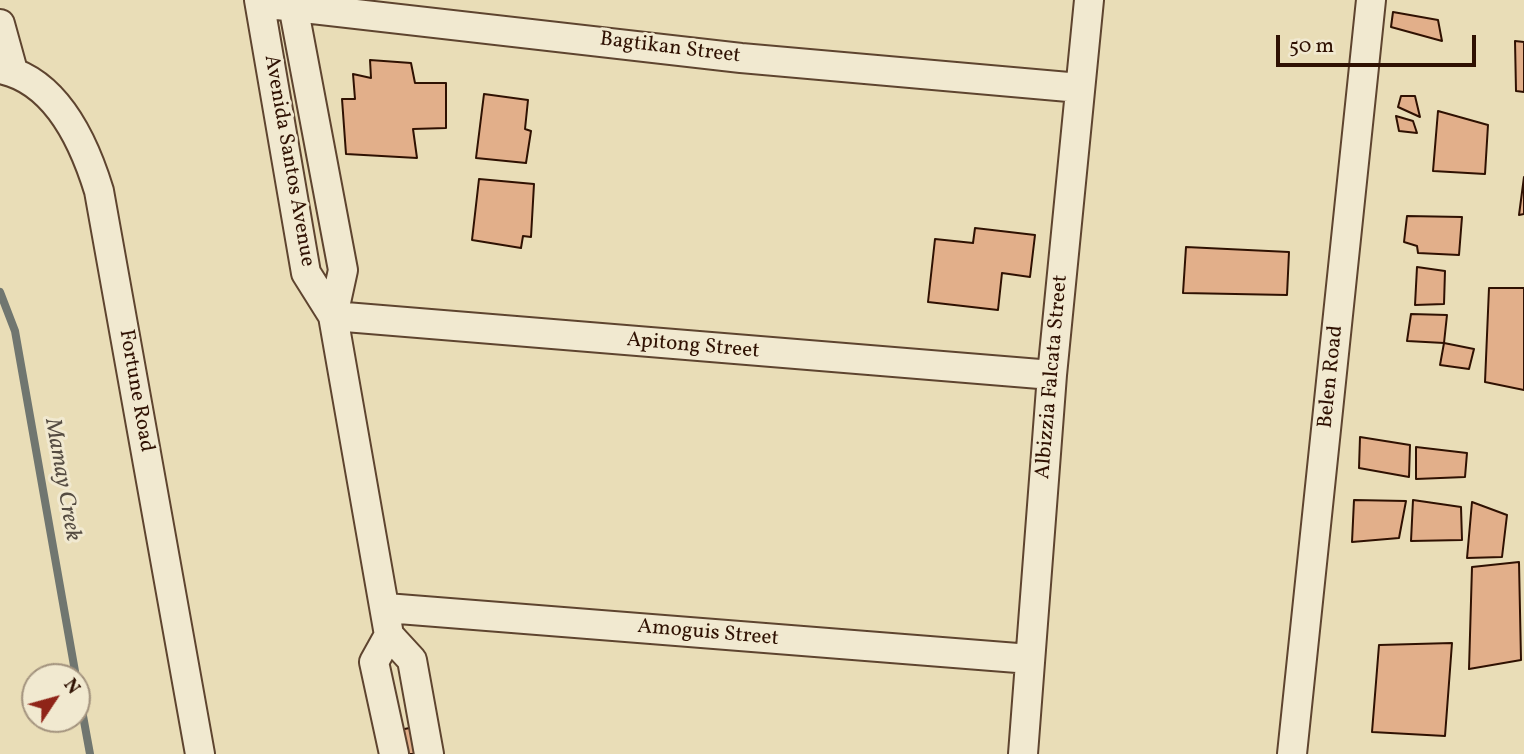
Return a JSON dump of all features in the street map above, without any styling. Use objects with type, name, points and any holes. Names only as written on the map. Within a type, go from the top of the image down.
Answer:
[{"type":"street","name":"Albizzia Falcata Street","points":[[1023,754],[1052,374],[1089,0]]},
{"type":"street","name":"Belen Road","points":[[1292,754],[1371,0]]},
{"type":"street","name":"Bagtikan Street","points":[[259,1],[741,58],[1080,88]]},
{"type":"street","name":"Avenida Santos Avenue","points":[[259,1],[306,273],[334,316]]},
{"type":"street","name":"Avenida Santos Avenue","points":[[292,3],[343,270],[334,316],[388,621]]},
{"type":"street","points":[[0,24],[6,70]]},
{"type":"street","name":"Fortune Road","points":[[6,70],[34,84],[68,122],[88,156],[99,191],[200,754]]},
{"type":"street","name":"Apitong Street","points":[[334,316],[1052,374]]},
{"type":"street","points":[[388,621],[374,662],[394,754]]},
{"type":"street","points":[[388,621],[412,660],[429,754]]},
{"type":"street","name":"Amoguis Street","points":[[388,621],[1030,659]]},
{"type":"building","points":[[1393,12],[1438,20],[1442,41],[1391,27]]},
{"type":"building","points":[[1515,41],[1524,42],[1524,92],[1516,91]]},
{"type":"building","points":[[370,60],[411,63],[415,83],[446,83],[446,128],[413,129],[417,158],[346,154],[342,99],[355,99],[353,74],[371,78]]},
{"type":"building","points":[[484,94],[528,100],[525,129],[531,131],[526,163],[476,158]]},
{"type":"building","points":[[1401,96],[1415,96],[1420,117],[1398,107]]},
{"type":"building","points":[[1438,111],[1488,125],[1485,174],[1433,171]]},
{"type":"building","points":[[1396,116],[1413,121],[1417,133],[1399,131]]},
{"type":"building","points":[[1524,177],[1524,214],[1519,215]]},
{"type":"building","points":[[479,179],[534,184],[531,237],[523,236],[521,248],[472,240]]},
{"type":"building","points":[[1407,216],[1462,217],[1459,255],[1418,253],[1417,246],[1404,242]]},
{"type":"building","points":[[975,228],[1035,235],[1030,277],[1002,273],[998,310],[928,302],[935,239],[973,243]]},
{"type":"building","points":[[1186,247],[1289,252],[1287,295],[1183,293]]},
{"type":"building","points":[[1417,267],[1445,271],[1444,304],[1415,305]]},
{"type":"building","points":[[1489,288],[1524,288],[1524,390],[1485,382]]},
{"type":"building","points":[[1411,314],[1447,315],[1444,343],[1407,341]]},
{"type":"building","points":[[1444,343],[1474,349],[1469,369],[1440,365]]},
{"type":"building","points":[[1360,437],[1410,445],[1409,477],[1359,468]]},
{"type":"building","points":[[1416,447],[1467,453],[1465,477],[1416,479]]},
{"type":"building","points":[[1354,500],[1406,501],[1399,538],[1352,542]]},
{"type":"building","points":[[1413,500],[1461,507],[1462,540],[1411,541]]},
{"type":"building","points":[[1472,502],[1507,515],[1502,557],[1467,558]]},
{"type":"building","points":[[1519,562],[1521,660],[1469,669],[1472,567]]},
{"type":"building","points":[[1452,643],[1445,736],[1372,732],[1379,645]]},
{"type":"building","points":[[415,727],[420,754],[404,754],[399,730]]},
{"type":"waterway","name":"Mamay Creek","points":[[0,292],[15,331],[74,663]]},
{"type":"waterway","name":"Mamay Creek","points":[[86,733],[90,754]]}]
